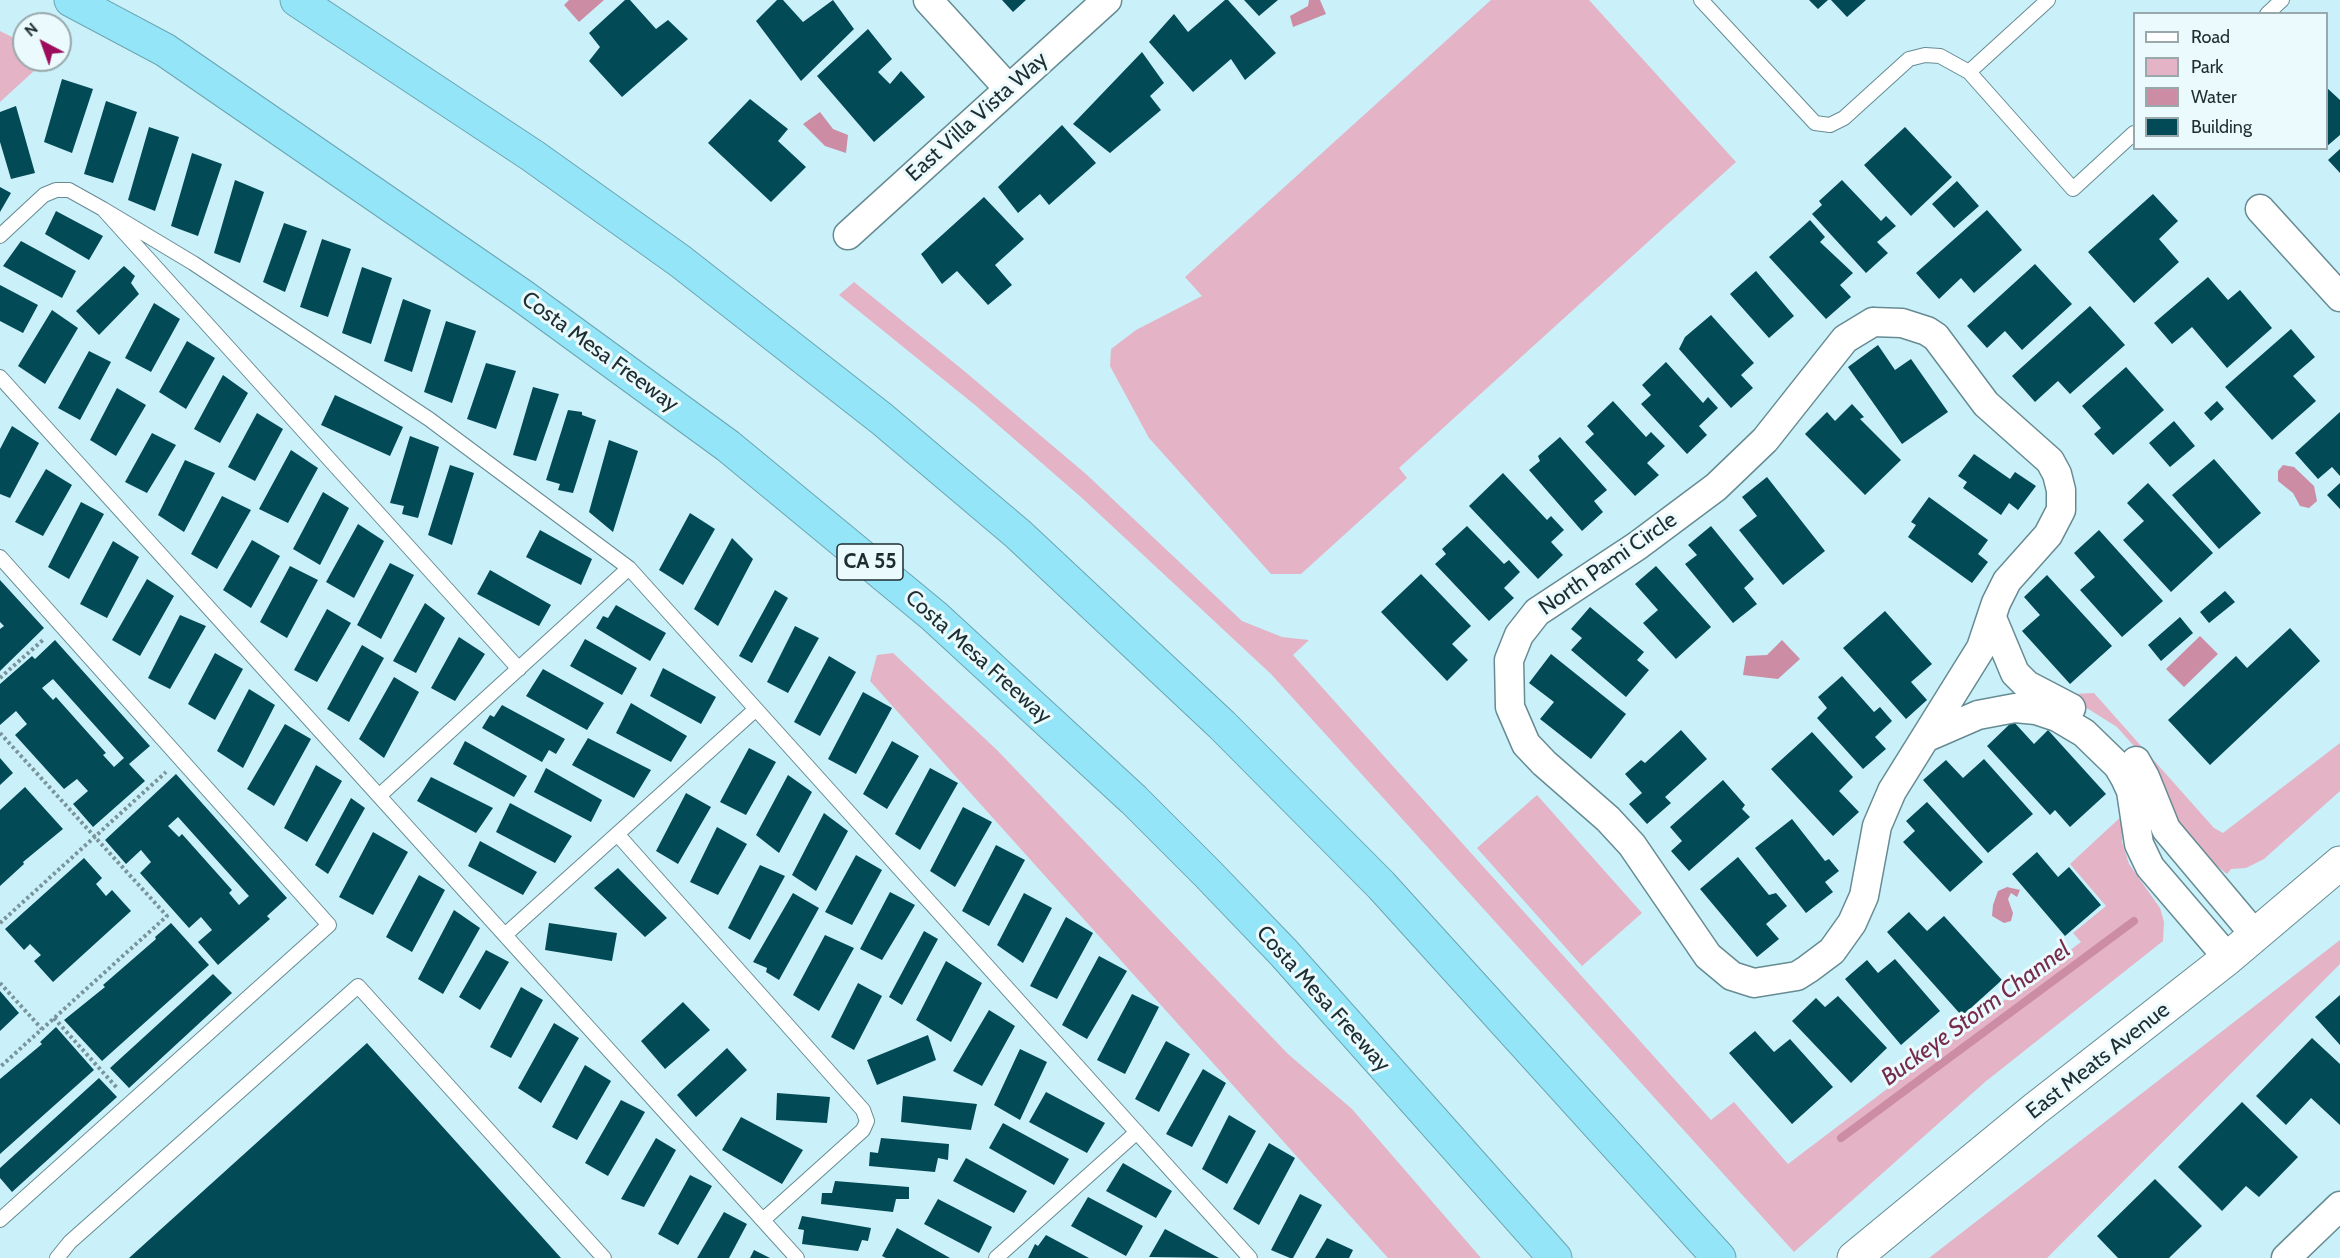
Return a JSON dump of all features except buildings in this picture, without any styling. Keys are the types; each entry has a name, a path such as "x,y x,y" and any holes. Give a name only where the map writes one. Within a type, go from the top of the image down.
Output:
{"highway":[{"name":"Costa Mesa Freeway","path":"71,0 165,50 521,295 728,446 934,616 1134,800 1207,873 1283,952 1555,1258"},
{"path":"297,0 533,156 680,261 882,419 1018,534 1222,725 1381,885 1719,1258"}],"street":[{"path":"928,0 1008,88"},
{"name":"East Villa Vista Way","path":"848,235 1107,0"},
{"path":"2260,209 2340,297"},
{"name":"North Pami Circle","path":"1873,322 1902,323 1927,331 1935,337 1986,405 2040,450 2057,474 2061,490 2061,510 2055,525 2007,581 1981,648 1925,738 1901,774 1884,807 1877,826 1864,896 1844,936 1822,960 1797,976 1754,983 1732,976 1708,956 1632,845 1594,806 1544,763 1526,744 1510,707 1509,660 1519,635 1537,612 1646,539 1716,487 1765,440 1845,339 1873,322"},
{"path":"1992,618 2009,664 2027,685 2086,716 2126,749 2145,777 2166,829 2256,936"},
{"path":"1925,738 1978,715 2015,708 2036,710 2057,717 2084,733 2118,766 2126,778 2131,791 2139,844 2150,867 2228,958"},
{"name":"East Meats Avenue","path":"1854,1258 2035,1109 2256,936 2340,863"},
{"path":"2286,1258 2340,1206"}],"lane":[{"path":"1701,0 1815,123 1830,125 1844,118 1909,59 1925,55 1940,57 1968,72 2073,189 2133,134"},
{"path":"1968,72 2048,0"},
{"path":"2269,12 2282,0"},
{"path":"0,236 44,195 56,190 69,190 203,269 429,419 630,568 1250,1258"},
{"path":"103,209 519,669"},
{"path":"0,377 797,1258"},
{"path":"0,557 329,925 0,1220"},
{"path":"380,795 630,568"},
{"path":"505,935 756,709"},
{"path":"618,835 863,1110 867,1121 863,1130 763,1220"},
{"path":"57,1258 70,1242 358,986 604,1258"},
{"path":"996,1258 1137,1132"}],"path":[{"path":"0,678 60,624"},
{"path":"0,733 167,916 0,1067"},
{"path":"0,923 181,759"},
{"path":"0,983 42,1029"},
{"path":"54,1018 131,1103"}],"green space":[{"path":"1491,0 1589,0 1736,162 1399,468 1407,478 1301,574 1271,574 1149,438 1110,366 1111,349 1136,330 1202,296 1185,277"},
{"path":"0,31 12,37 12,72 33,72 0,102"},
{"path":"854,282 1086,474 1242,621 1282,637 1309,640 1293,655 1711,1120 1734,1102 1788,1164 2081,942 2073,933 2106,906 2070,864 2125,813 2122,842 2129,864 2160,908 2164,922 2163,941 1985,1082 1794,1252 1271,674 1082,498 975,405 839,295"},
{"path":"893,653 997,750 1288,1054 1352,1109 1481,1258 1388,1258 870,681 877,655"},
{"path":"2094,693 2214,828 2223,833 2340,743 2340,791 2264,859 2246,868 2231,869 2227,874 2213,863 2174,818 2141,754 2117,727 2074,700 2074,694"},
{"path":"1537,795 1642,913 1582,966 1477,848"},
{"path":"2340,940 2340,964 2047,1258 1929,1258"}],"water":[{"path":"569,0 604,0 579,22 564,5"},
{"path":"1309,0 1320,0 1326,14 1293,27 1290,16 1308,6"},
{"path":"820,112 833,129 848,135 846,153 825,146 803,124"},
{"path":"2283,465 2294,467 2314,486 2317,501 2309,508 2300,506 2293,493 2278,481 2278,471"},
{"path":"2200,636 2218,654 2184,687 2166,669"},
{"path":"1782,640 1800,659 1778,679 1743,675 1746,656 1767,655"},
{"path":"2007,887 2020,890 2017,897 2011,893 2008,899 2013,913 2011,921 2004,923 1992,916 1998,891"}],"waterway":[{"name":"Buckeye Storm Channel","path":"1841,1138 2134,921"}]}
